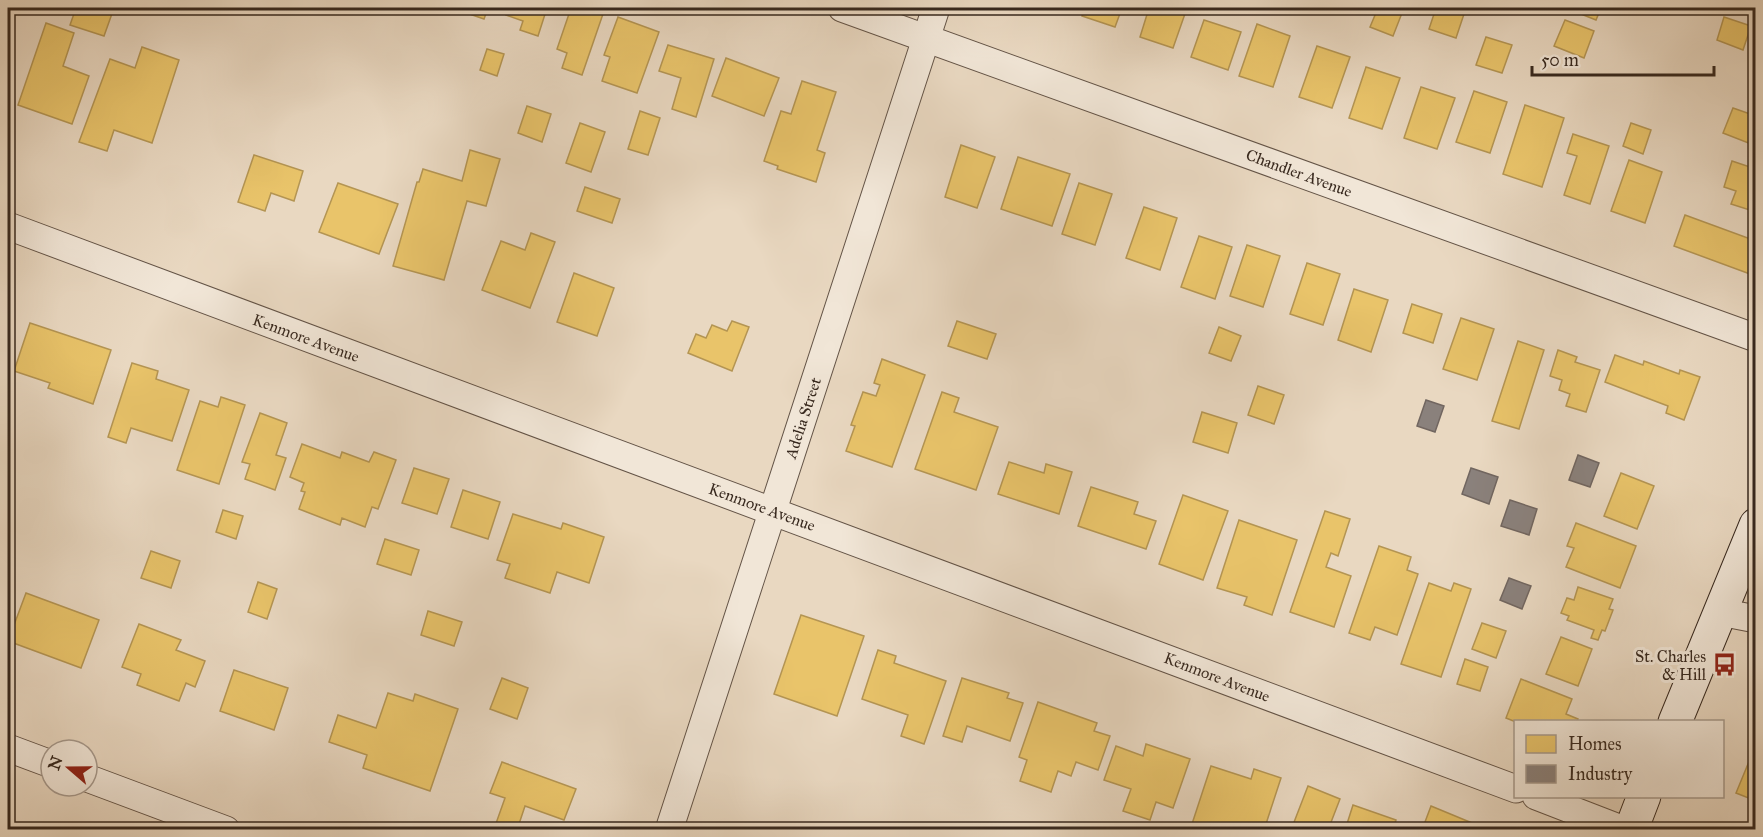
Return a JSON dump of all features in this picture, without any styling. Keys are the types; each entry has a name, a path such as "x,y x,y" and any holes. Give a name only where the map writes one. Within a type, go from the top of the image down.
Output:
{"main road":[{"path":"1676,720 1755,525"},
{"path":"1631,830 1643,798"}],"street":[{"name":"Chandler Avenue","path":"842,8 1755,338"},
{"name":"Adelia Street","path":"669,830 936,8"},
{"name":"Kenmore Avenue","path":"8,226 1514,789"},
{"path":"1720,612 1755,619"},
{"path":"8,748 39,760"},
{"path":"99,782 226,830"},
{"path":"1541,798 1624,830"}],"building: Homes":[{"path":"76,8 114,8 104,36 70,25"},
{"path":"459,8 488,8 484,19 458,10"},
{"path":"509,8 547,8 538,36 520,30 523,21 506,15"},
{"path":"571,8 594,8 604,11 582,75 562,68 567,53 557,49"},
{"path":"1085,8 1122,8 1115,27 1082,16"},
{"path":"1149,8 1187,8 1173,48 1140,37"},
{"path":"1378,8 1389,8 1402,13 1393,36 1370,27"},
{"path":"1436,8 1466,8 1456,38 1429,29"},
{"path":"1572,8 1601,8 1596,20 1571,10"},
{"path":"618,17 659,32 637,93 602,81 610,57 604,55"},
{"path":"1724,17 1751,26 1743,50 1717,40"},
{"path":"1204,20 1241,32 1228,70 1191,57"},
{"path":"1565,20 1594,31 1584,58 1554,46"},
{"path":"46,23 74,33 63,66 89,76 72,124 18,105"},
{"path":"1257,24 1290,36 1273,87 1239,76"},
{"path":"1486,37 1512,45 1502,73 1476,65"},
{"path":"668,45 714,59 696,117 672,109 681,78 659,71"},
{"path":"1317,46 1350,57 1332,108 1299,97"},
{"path":"142,47 179,60 152,143 114,130 107,151 79,142 110,59 135,68"},
{"path":"487,49 504,54 497,76 480,70"},
{"path":"726,58 779,78 764,116 712,96"},
{"path":"1366,67 1400,78 1382,129 1349,118"},
{"path":"802,81 836,92 817,150 825,153 816,182 777,169 778,166 764,161 781,111 791,114"},
{"path":"1421,87 1455,98 1437,149 1404,138"},
{"path":"1474,91 1507,102 1490,153 1456,142"},
{"path":"1525,105 1564,118 1542,187 1503,174"},
{"path":"527,106 551,114 542,142 518,133"},
{"path":"1733,108 1756,116 1756,146 1723,133"},
{"path":"640,111 660,118 648,155 628,149"},
{"path":"580,123 605,132 591,172 566,163"},
{"path":"1631,123 1651,130 1643,154 1623,146"},
{"path":"1573,134 1609,146 1590,204 1564,195 1577,156 1567,153"},
{"path":"961,145 995,157 977,208 945,197"},
{"path":"470,150 500,159 486,206 467,201 444,280 393,266 417,182 419,182 423,169 462,181"},
{"path":"254,155 303,171 294,201 271,193 265,211 238,202"},
{"path":"1018,157 1070,174 1052,226 1001,209"},
{"path":"1629,160 1662,172 1645,223 1611,211"},
{"path":"1732,161 1756,169 1756,212 1731,204 1736,191 1724,187"},
{"path":"338,183 398,204 379,254 319,232"},
{"path":"1079,183 1112,194 1095,245 1062,234"},
{"path":"585,187 620,199 612,223 577,211"},
{"path":"1144,207 1177,218 1160,270 1126,258"},
{"path":"1685,215 1756,241 1756,259 1750,274 1674,246"},
{"path":"531,233 555,242 530,308 482,290 501,241 525,250"},
{"path":"1199,236 1232,247 1215,299 1181,287"},
{"path":"1247,245 1280,256 1263,307 1230,296"},
{"path":"1307,263 1340,274 1323,325 1290,314"},
{"path":"574,273 614,288 597,336 557,322"},
{"path":"1354,289 1388,300 1371,352 1338,340"},
{"path":"1412,304 1442,314 1433,343 1403,333"},
{"path":"1461,318 1494,329 1477,380 1443,369"},
{"path":"732,321 749,327 732,371 688,353 696,334 706,338 712,325 727,331"},
{"path":"957,321 996,334 987,359 948,346"},
{"path":"30,323 111,350 93,404 48,388 50,383 14,371"},
{"path":"1219,327 1241,336 1231,361 1209,353"},
{"path":"1518,341 1544,350 1519,429 1492,421"},
{"path":"1558,350 1577,357 1575,362 1600,370 1586,412 1566,406 1570,394 1559,390 1562,380 1550,376"},
{"path":"1615,355 1643,365 1644,361 1679,374 1680,370 1700,377 1684,420 1666,413 1668,406 1605,382"},
{"path":"882,359 925,375 892,467 846,451 855,426 851,425 863,392 876,396 880,385 874,383"},
{"path":"132,363 158,371 156,379 189,390 172,441 131,428 126,443 108,437"},
{"path":"1258,386 1284,395 1274,424 1248,415"},
{"path":"942,392 959,398 954,412 998,427 976,490 915,469"},
{"path":"221,397 245,405 219,484 177,470 200,401 218,407"},
{"path":"1202,412 1237,423 1228,453 1193,442"},
{"path":"260,413 287,423 276,455 286,458 275,490 245,479 250,464 242,462"},
{"path":"302,444 340,458 342,452 369,462 374,452 396,460 378,509 372,507 365,527 342,518 340,525 299,509 305,492 301,491 304,483 290,477"},
{"path":"1009,462 1044,473 1046,464 1072,472 1059,514 998,494"},
{"path":"414,468 449,479 437,514 402,503"},
{"path":"1621,473 1654,486 1637,529 1604,516"},
{"path":"1091,487 1138,502 1134,514 1156,521 1146,549 1078,526"},
{"path":"463,490 500,502 488,539 451,527"},
{"path":"1183,495 1228,511 1203,580 1159,564"},
{"path":"223,510 243,516 236,539 216,532"},
{"path":"1325,511 1350,519 1338,556 1331,553 1326,567 1351,576 1334,627 1290,612"},
{"path":"513,514 561,529 563,523 604,537 589,583 557,572 550,593 505,578 510,564 497,560"},
{"path":"1239,520 1297,540 1272,615 1244,605 1247,597 1217,588"},
{"path":"1576,523 1636,546 1620,588 1566,567 1574,548 1567,546"},
{"path":"385,539 419,550 411,575 377,564"},
{"path":"1379,546 1411,557 1407,570 1418,574 1397,635 1375,627 1370,640 1349,633"},
{"path":"151,551 180,561 171,588 141,578"},
{"path":"258,582 277,589 267,619 248,612"},
{"path":"1429,583 1451,591 1454,583 1471,589 1441,677 1401,664"},
{"path":"1578,587 1613,599 1609,609 1613,610 1605,631 1602,630 1598,640 1591,638 1594,630 1567,620 1569,616 1561,613 1567,598 1574,600"},
{"path":"26,593 99,620 81,668 8,641"},
{"path":"428,611 462,622 454,646 421,635"},
{"path":"801,615 864,636 837,716 774,694"},
{"path":"1482,623 1506,631 1496,658 1472,649"},
{"path":"139,624 181,640 176,650 205,661 195,687 186,683 179,701 137,685 141,674 122,667"},
{"path":"1561,637 1592,649 1578,686 1546,674"},
{"path":"878,650 896,656 894,663 946,681 924,744 901,736 908,715 862,699"},
{"path":"1465,659 1488,667 1480,691 1457,684"},
{"path":"234,670 288,688 274,730 220,711"},
{"path":"502,678 528,688 517,719 490,709"},
{"path":"962,678 1009,693 1007,698 1023,703 1010,741 967,726 962,742 943,736"},
{"path":"1521,679 1572,699 1566,714 1578,719 1514,721 1506,718"},
{"path":"388,693 413,701 415,694 458,709 430,791 363,768 367,755 329,742 338,715 376,728"},
{"path":"1038,702 1097,723 1094,731 1110,736 1098,770 1076,762 1071,776 1058,771 1051,792 1020,781 1027,760 1019,757"},
{"path":"1146,744 1190,759 1173,808 1156,802 1150,820 1123,811 1131,789 1104,780 1116,746 1143,756"},
{"path":"1756,747 1756,801 1736,793"},
{"path":"502,762 576,789 564,820 525,806 517,830 494,829 505,798 490,793"},
{"path":"1211,766 1251,779 1254,769 1281,778 1264,830 1190,830"},
{"path":"1308,786 1340,799 1328,830 1291,830"},
{"path":"1353,805 1396,820 1393,830 1345,830"},
{"path":"1431,806 1489,830 1422,830"}],"building: Industry":[{"path":"1426,400 1444,406 1435,432 1417,426"},
{"path":"1578,455 1599,463 1590,487 1569,480"},
{"path":"1471,468 1498,477 1489,504 1462,494"},
{"path":"1510,500 1537,509 1529,535 1501,526"},
{"path":"1509,578 1531,586 1522,609 1500,600"}],"place":[{"name":"St. Charles & Hill","path":"1724,665"}]}
